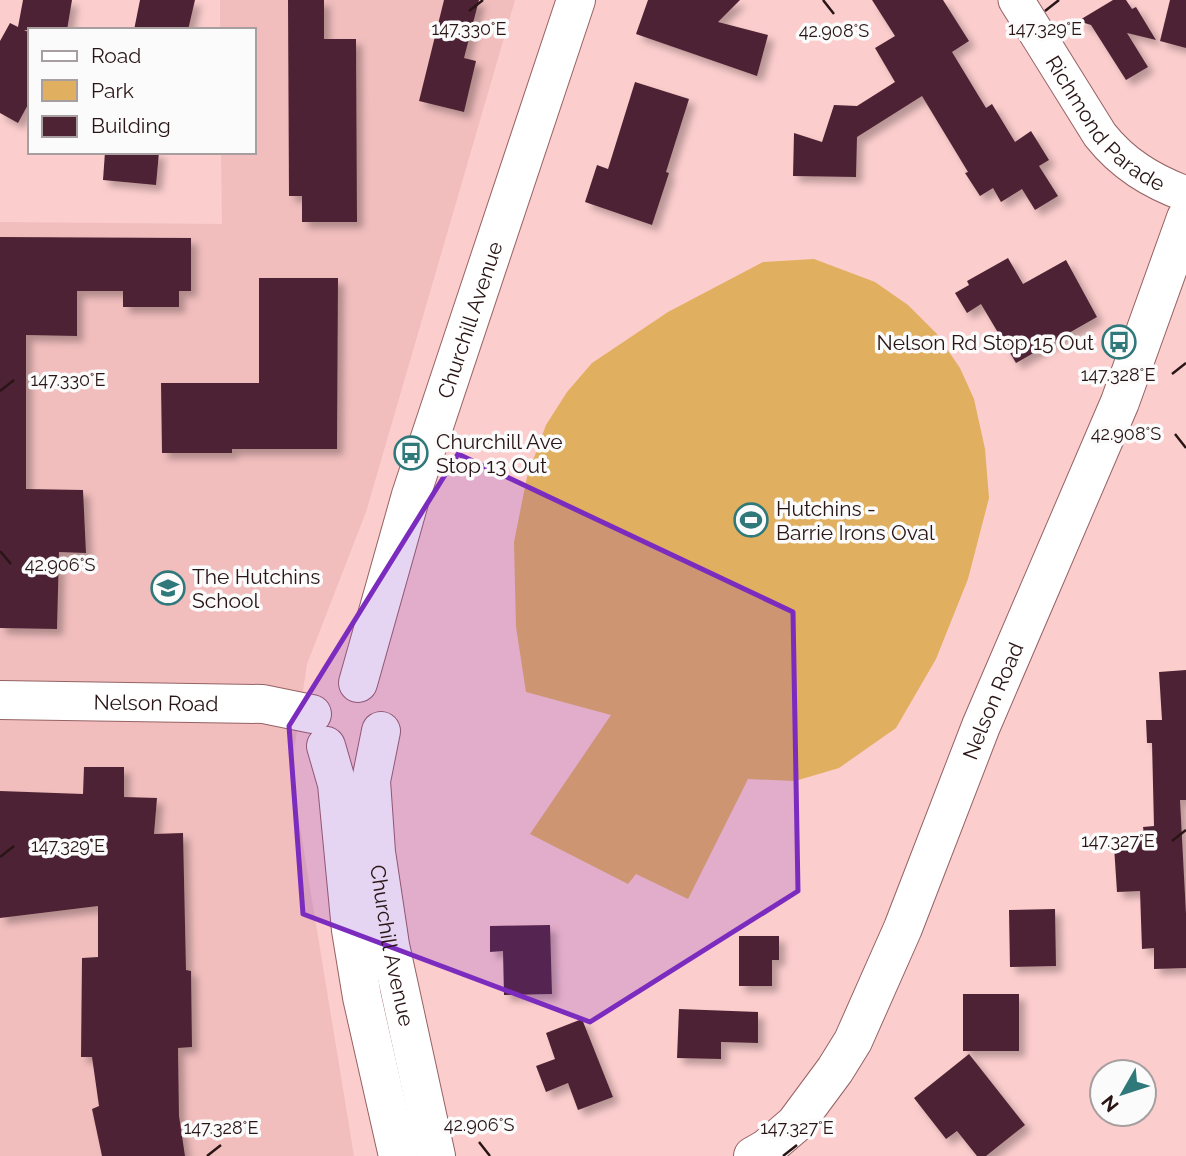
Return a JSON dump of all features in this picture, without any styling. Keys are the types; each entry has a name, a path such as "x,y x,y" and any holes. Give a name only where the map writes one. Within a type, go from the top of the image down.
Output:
{"street":[{"name":"Churchill Avenue","path":"358,683 411,495 576,0"},
{"name":"Richmond Parade","path":"1016,0 1100,135 1115,154 1149,178 1186,194"},
{"name":"Nelson Road","path":"753,1156 767,1148 795,1124 853,1041 903,929 982,726 1120,402 1186,218"},
{"path":"339,683 358,683 371,690 383,709 381,731 367,748 357,752 336,751 319,730 314,703 329,687 339,683"},
{"name":"Nelson Road","path":"0,700 263,704 319,730"},
{"name":"Churchill Avenue","path":"319,730 337,785 351,930 398,1156"},
{"name":"Churchill Avenue","path":"381,731 371,781 376,852 390,945 436,1156"}],"highlighted area":[{"path":"458,454 793,612 798,891 590,1022 303,914 289,726"}],"shaded area":[{"name":"The Hutchins School","path":"220,0 515,0 366,512 307,664 291,772 354,1156 0,1156 0,222 222,224 221,154 256,154 256,28 220,28"}],"green space":[{"name":"Hutchins - Barrie Irons Oval","path":"814,259 875,282 908,305 936,333 960,368 974,399 985,449 989,498 968,579 936,659 896,728 839,768 795,781 748,779 688,899 636,874 628,884 530,834 611,715 526,692 516,627 514,542 527,477 546,425 567,392 592,363 668,312 763,262"}],"building":[{"path":"23,0 72,0 67,28 24,30 28,32 28,105 18,123 0,113 0,41 10,23 18,27"},
{"path":"140,0 195,0 188,28 134,28"},
{"path":"288,0 324,0 324,39 356,39 357,222 302,222 302,196 289,196"},
{"path":"444,0 479,0 464,58 476,61 464,112 419,101"},
{"path":"648,0 740,0 718,22 768,35 757,76 636,34"},
{"path":"872,0 943,0 969,41 952,52 986,108 992,104 1015,142 1031,131 1049,160 1039,166 1058,196 1035,210 1022,189 1001,202 993,188 980,196 922,96 857,137 856,177 793,176 794,133 822,142 834,105 857,106 895,82 875,48 895,36"},
{"path":"1113,0 1126,0 1132,9 1136,7 1156,40 1127,33 1148,67 1126,80 1091,25 1078,21"},
{"path":"1170,0 1186,0 1186,48 1160,41"},
{"path":"635,82 689,99 652,225 585,202 597,165 608,169"},
{"path":"105,154 159,154 156,185 103,180"},
{"path":"0,237 191,238 191,291 179,291 179,307 123,307 123,291 77,291 77,336 26,335 26,489 83,490 86,553 59,552 57,629 0,628"},
{"path":"1008,258 1023,284 1066,260 1097,317 1016,363 981,304 967,313 955,293 969,285 967,281"},
{"path":"259,278 338,278 337,449 232,449 232,453 162,453 161,383 259,383"},
{"path":"1186,670 1186,800 1180,800 1186,968 1154,969 1154,948 1142,949 1140,891 1117,892 1114,846 1134,845 1133,834 1144,834 1143,827 1154,826 1152,743 1147,743 1146,720 1162,720 1159,672"},
{"path":"84,767 124,767 124,797 157,798 154,834 183,833 186,970 191,971 192,1047 178,1048 179,1116 185,1156 102,1156 92,1109 99,1106 92,1057 81,1057 82,958 98,957 98,906 0,918 0,791 83,794"},
{"path":"1055,909 1056,966 1010,967 1009,910"},
{"path":"550,925 552,994 504,995 503,951 490,952 490,926"},
{"path":"739,936 779,936 779,960 772,960 772,986 739,986"},
{"path":"963,994 1019,994 1019,1051 963,1051"},
{"path":"679,1009 758,1012 758,1043 721,1042 721,1059 677,1058"},
{"path":"582,1019 613,1097 578,1110 568,1083 546,1092 536,1066 555,1059 546,1033"},
{"path":"969,1054 1025,1125 986,1156 977,1156 957,1131 946,1139 914,1098"}],"place":[{"name":"Nelson Rd Stop 15 Out","path":"1119,342"},
{"name":"Churchill Ave Stop 13 Out","path":"411,453"},
{"name":"Hutchins - Barrie Irons Oval","path":"751,520"},
{"name":"The Hutchins School","path":"168,588"}]}
